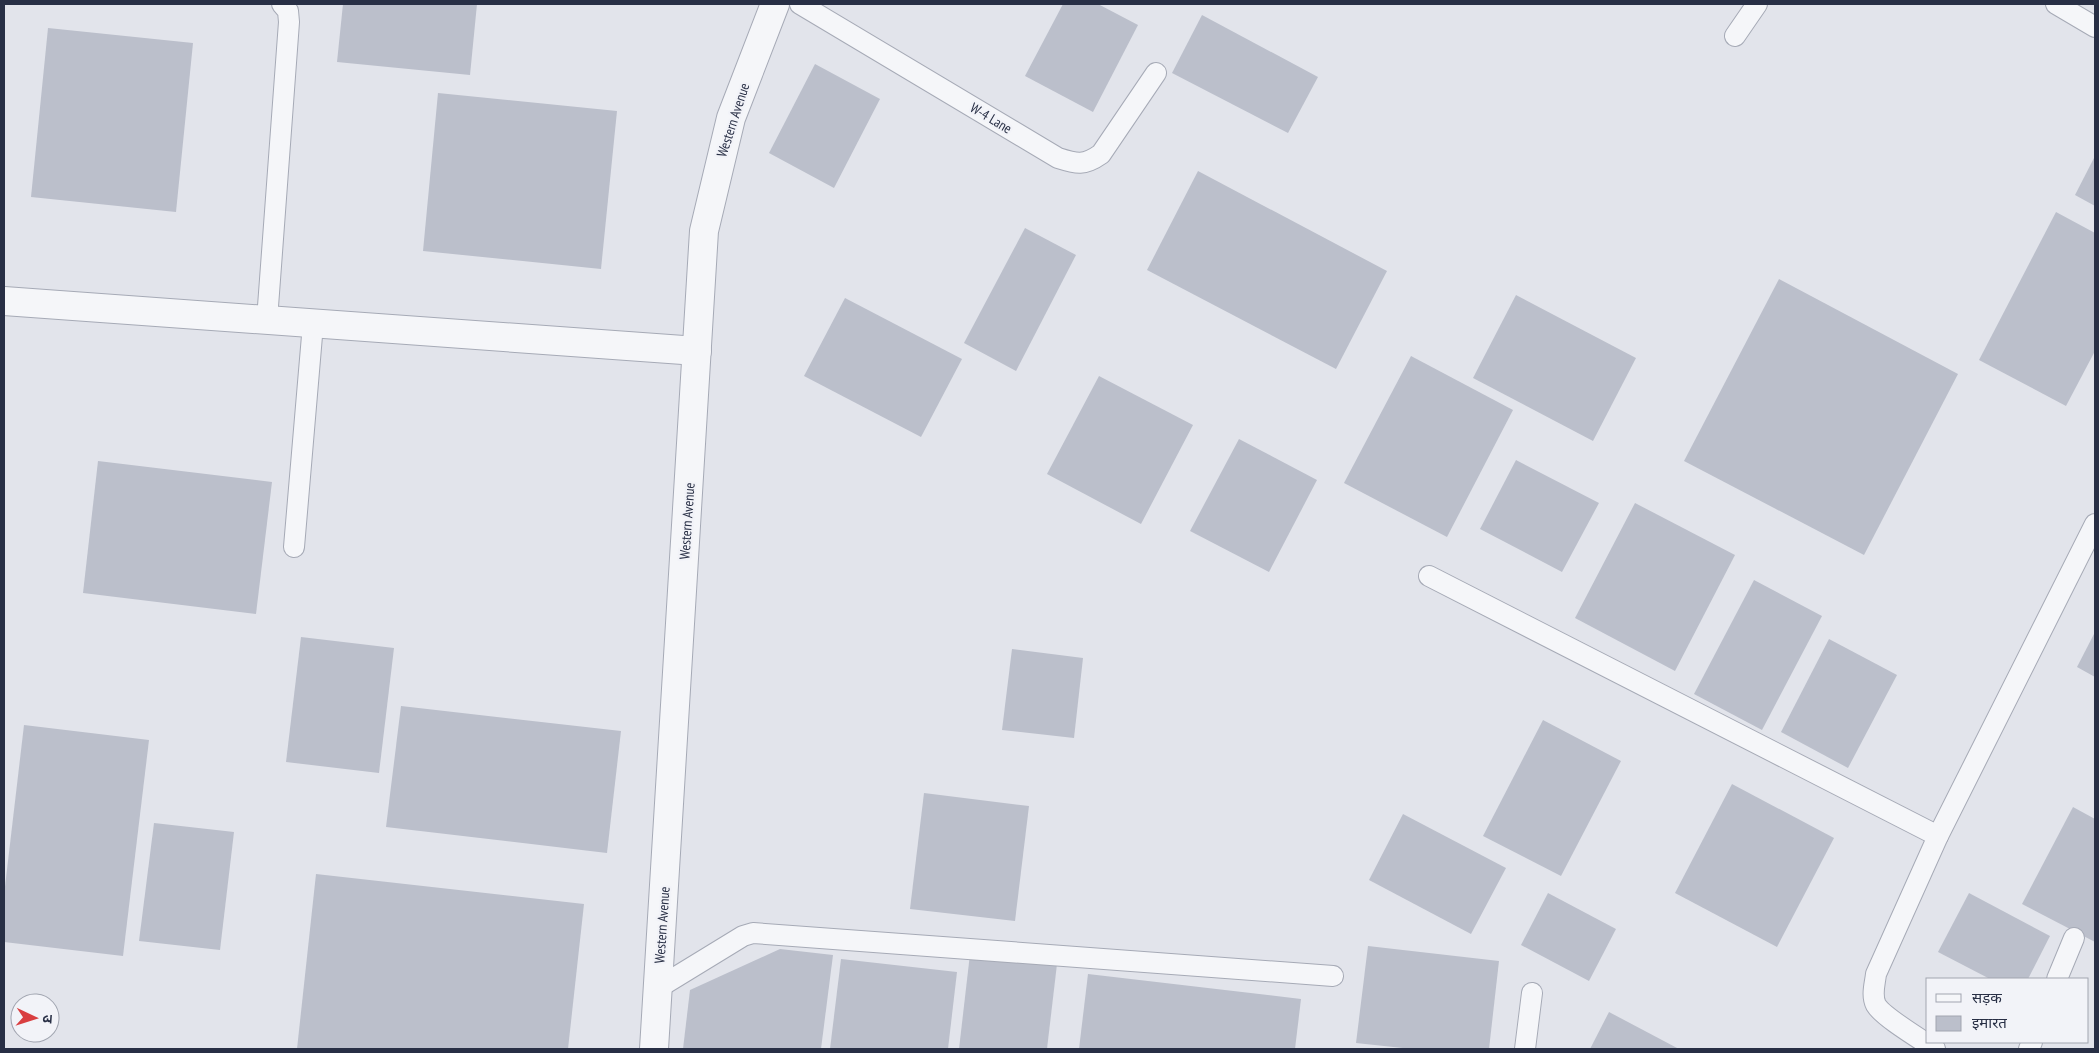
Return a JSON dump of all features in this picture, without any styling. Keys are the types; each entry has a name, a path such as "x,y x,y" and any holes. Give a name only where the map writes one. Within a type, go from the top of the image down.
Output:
{"street":[{"name":"Western Avenue","path":"654,1049 704,231 731,118 775,4"},
{"path":"4,301 697,351"}],"lane":[{"path":"268,320 289,22 288,11 282,4"},
{"name":"W-4 Lane","path":"800,4 1058,158 1075,163 1089,162 1101,154 1156,73"},
{"path":"1735,36 1757,4"},
{"path":"2056,4 2095,27"},
{"path":"294,546 313,324"},
{"path":"1926,1043 1886,1015 1876,1004 1873,990 1876,974 1938,836 2095,524"},
{"path":"1429,576 1938,836"},
{"path":"658,988 742,936 753,933 1334,976"},
{"path":"2057,978 2074,938"},
{"path":"1526,1049 1532,993"}],"building":[{"path":"343,4 477,4 470,75 337,62"},
{"path":"1063,4 1098,4 1138,25 1093,112 1025,76"},
{"path":"1202,15 1318,77 1288,133 1172,73"},
{"path":"48,28 193,43 176,212 31,197"},
{"path":"815,64 880,99 834,188 769,153"},
{"path":"438,93 617,111 601,269 423,251"},
{"path":"2095,156 2095,206 2075,195"},
{"path":"1198,171 1387,271 1336,369 1147,270"},
{"path":"2056,212 2095,233 2095,351 2066,406 1979,360"},
{"path":"1025,228 1076,255 1016,371 964,343"},
{"path":"1779,279 1958,374 1864,555 1684,461"},
{"path":"1516,295 1636,358 1593,441 1473,378"},
{"path":"845,298 962,359 921,437 804,376"},
{"path":"1411,356 1513,410 1447,537 1344,483"},
{"path":"1099,376 1193,425 1141,524 1047,474"},
{"path":"1239,439 1317,480 1269,572 1190,531"},
{"path":"1516,460 1599,503 1562,572 1480,529"},
{"path":"98,461 272,482 256,614 83,593"},
{"path":"1635,503 1735,555 1675,671 1575,618"},
{"path":"1754,580 1822,616 1762,730 1694,694"},
{"path":"2095,632 2095,677 2077,667"},
{"path":"301,637 394,648 379,773 286,762"},
{"path":"1829,639 1897,675 1848,768 1781,732"},
{"path":"1012,649 1083,658 1074,738 1002,730"},
{"path":"401,706 621,731 607,853 386,827"},
{"path":"1543,720 1621,761 1561,876 1483,836"},
{"path":"24,725 149,740 123,956 4,942 4,895"},
{"path":"1732,784 1834,838 1777,947 1675,893"},
{"path":"924,793 1029,806 1015,921 910,909"},
{"path":"2073,807 2095,819 2095,942 2022,904"},
{"path":"1403,814 1506,868 1471,934 1369,880"},
{"path":"154,823 234,832 220,950 139,941"},
{"path":"316,874 584,904 568,1049 297,1049"},
{"path":"1548,893 1616,929 1589,981 1521,945"},
{"path":"1969,893 2050,936 2029,978 1988,978 1938,952"},
{"path":"1368,946 1499,961 1489,1049 1412,1049 1356,1043"},
{"path":"780,949 833,955 821,1049 683,1049 690,990"},
{"path":"970,954 1057,964 1047,1049 959,1049"},
{"path":"841,959 957,972 948,1049 830,1049"},
{"path":"1088,974 1301,999 1295,1049 1079,1049"},
{"path":"1609,1012 1679,1049 1590,1049"}]}
